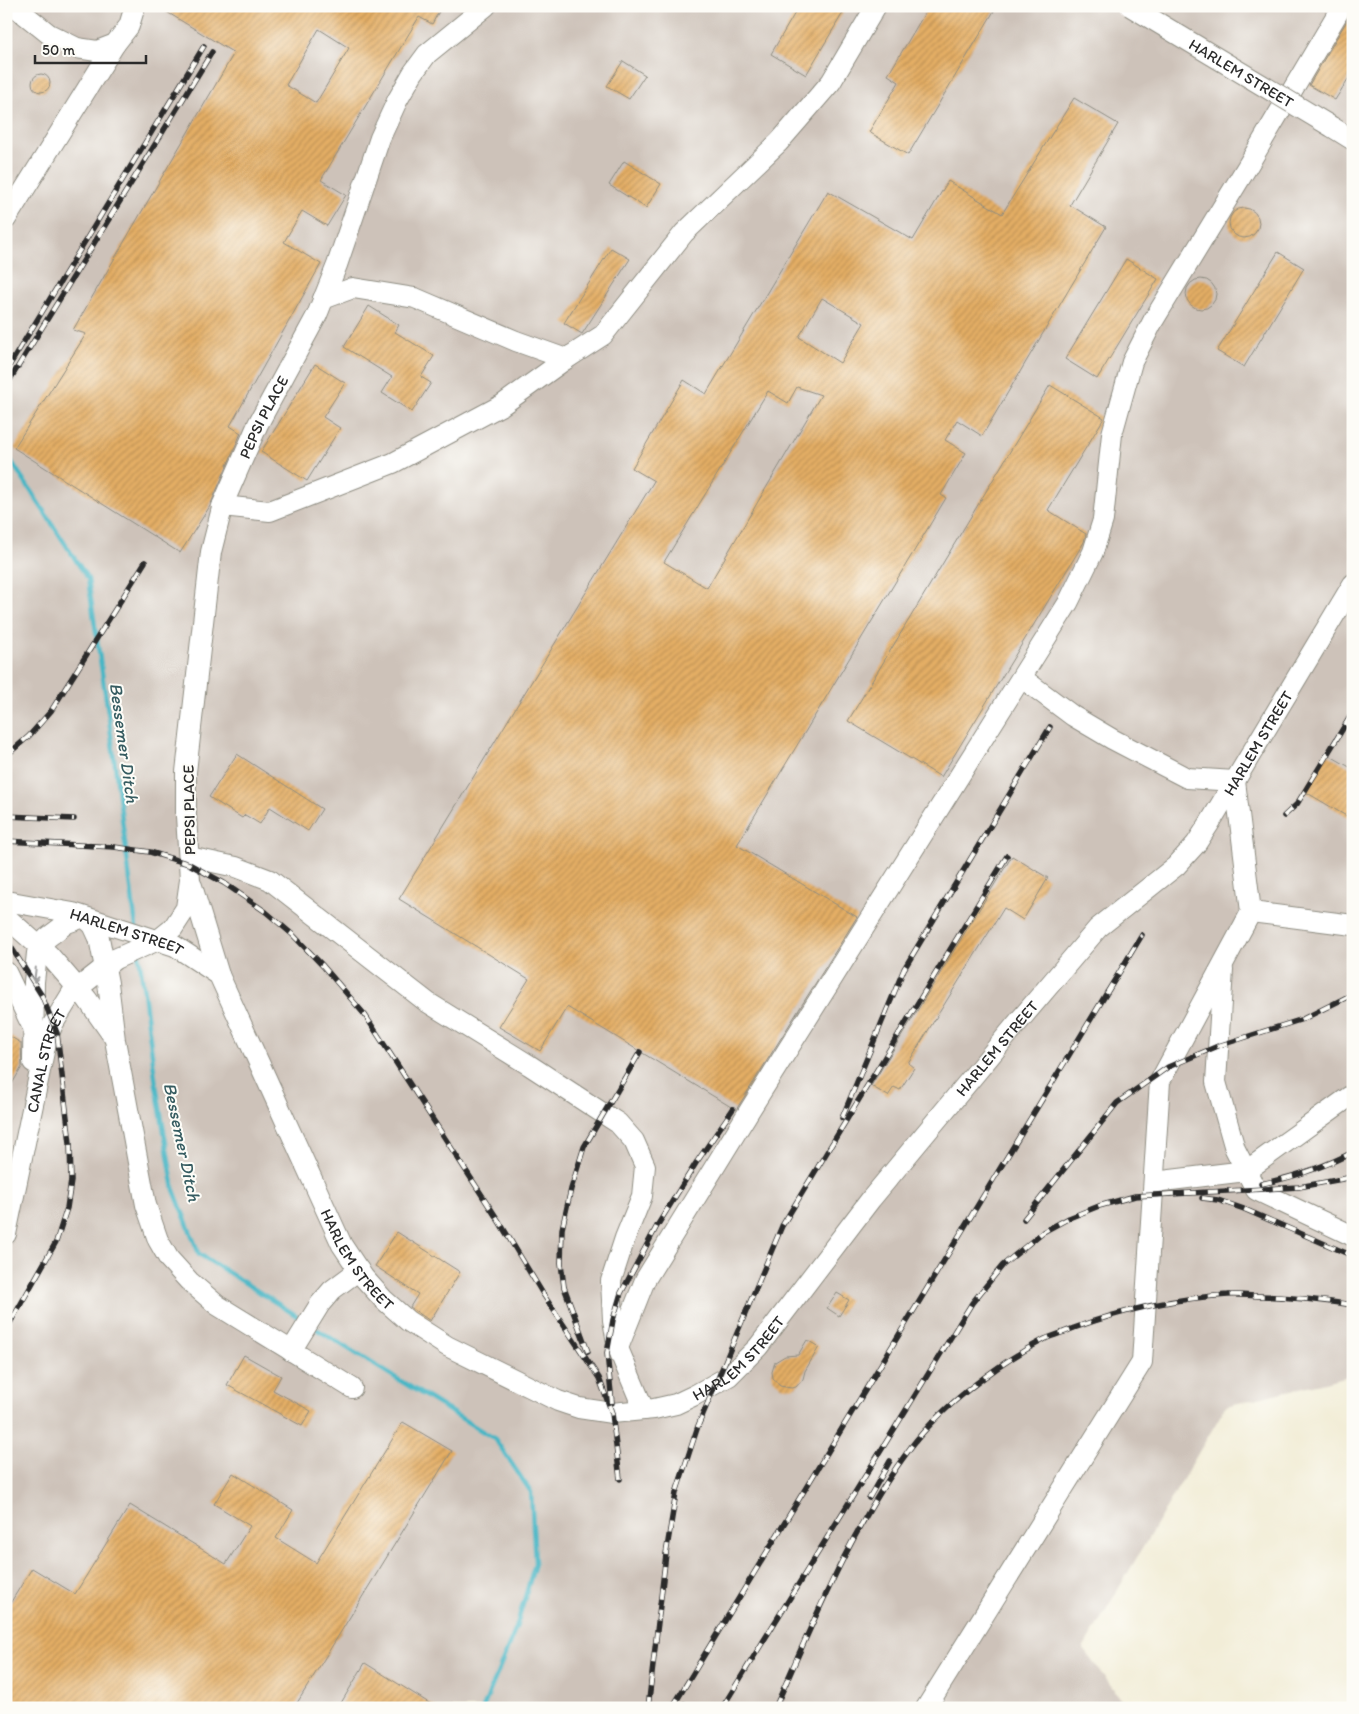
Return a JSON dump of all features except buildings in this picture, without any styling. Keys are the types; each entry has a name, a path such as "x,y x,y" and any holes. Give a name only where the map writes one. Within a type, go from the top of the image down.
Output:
{"lane":[{"path":"14,6 49,34 77,48 97,51 115,44"},
{"path":"6,219 14,197 115,44 129,26 135,6"},
{"name":"PEPSI PLACE","path":"190,880 186,816 186,772 211,552 222,506 258,424 317,315 337,265 380,138 412,73 427,54 486,6"},
{"path":"222,506 270,511 393,462 502,406 570,356 603,335 684,233 779,142 831,82 876,6"},
{"name":"HARLEM STREET","path":"1130,6 1353,140"},
{"path":"618,1348 645,1280 1068,603 1094,552 1103,520 1112,434 1132,362 1153,321 1342,6"},
{"path":"323,299 353,288 416,298 516,341 566,359 570,356"},
{"name":"HARLEM STREET","path":"11,905 73,913 158,940 175,946 220,975 342,1245 383,1300 408,1321 447,1346 558,1401 579,1408 612,1413 676,1404 729,1376 758,1347 871,1199 1098,928 1176,866 1196,844 1353,584"},
{"path":"926,1708 1142,1362 1160,1081 1251,912 1235,781 1187,778 1112,739 1073,716 1022,678"},
{"path":"189,857 236,867 270,880 426,1002 529,1065 618,1123 634,1141 645,1166 642,1196 625,1238 611,1281 613,1320 618,1348 644,1410"},
{"path":"190,880 220,975"},
{"name":"CANAL STREET","path":"6,1234 46,1042 50,1033 72,993 113,961 158,940 173,928 186,908 190,880"},
{"path":"1251,912 1353,924"},
{"path":"33,1102 34,982 37,953 47,938 67,923 84,917 93,924 113,961 115,1040 146,1206 158,1240 169,1259 189,1281 216,1305 352,1388"},
{"path":"6,918 40,948 88,999 115,1040"},
{"path":"1224,962 1216,1082 1235,1149 1256,1190 1353,1236"},
{"path":"6,972 34,1029"},
{"path":"1154,1182 1246,1171 1353,1094"},
{"path":"292,1351 320,1304 332,1290 359,1270"}],"shaded area":[{"path":"6,6 1353,6 1353,1375 1226,1406 1083,1649 1128,1708 6,1708"}],"waterway":[{"name":"Bessemer Ditch","path":"6,453 88,579 109,719 136,927"},
{"name":"Bessemer Ditch","path":"139,954 156,1085 174,1190 199,1254 305,1321"},
{"name":"Bessemer Ditch","path":"313,1327 495,1439 531,1492 535,1563 516,1628 483,1708"}],"railway":[{"path":"6,371 204,46"},
{"path":"6,386 212,52"},
{"path":"6,756 29,736 51,711 145,562"},
{"path":"1284,816 1297,804 1353,712"},
{"path":"842,1118 904,969 1050,727"},
{"path":"6,816 74,819"},
{"path":"6,841 114,847 150,852 189,864 224,883 266,912 293,935 323,966 365,1015 500,1223 543,1294 599,1378 612,1413 620,1479"},
{"path":"648,1708 666,1554 676,1493 698,1426 782,1226 1007,856"},
{"path":"672,1708 1142,935"},
{"path":"6,939 42,996 57,1033 70,1143 71,1181 67,1208 56,1242 6,1330"},
{"path":"1024,1219 1117,1103 1168,1067 1218,1046 1303,1019 1353,994"},
{"path":"588,1352 564,1287 561,1263 562,1229 571,1189 584,1147 640,1052"},
{"path":"612,1403 607,1353 613,1320 621,1293 657,1226 696,1163 733,1109"},
{"path":"1261,1184 1308,1171 1353,1152"},
{"path":"722,1708 972,1303 1003,1265 1043,1232 1069,1218 1099,1206 1135,1196 1299,1187 1353,1177"},
{"path":"1202,1198 1218,1200 1244,1209 1353,1256"},
{"path":"775,1708 836,1573 870,1508 890,1477 911,1447 939,1416 973,1386 1009,1360 1048,1338 1111,1316 1169,1302 1236,1295 1318,1300 1353,1305"},
{"path":"869,1498 890,1461"},
{"path":"682,1708 684,1704"}]}
